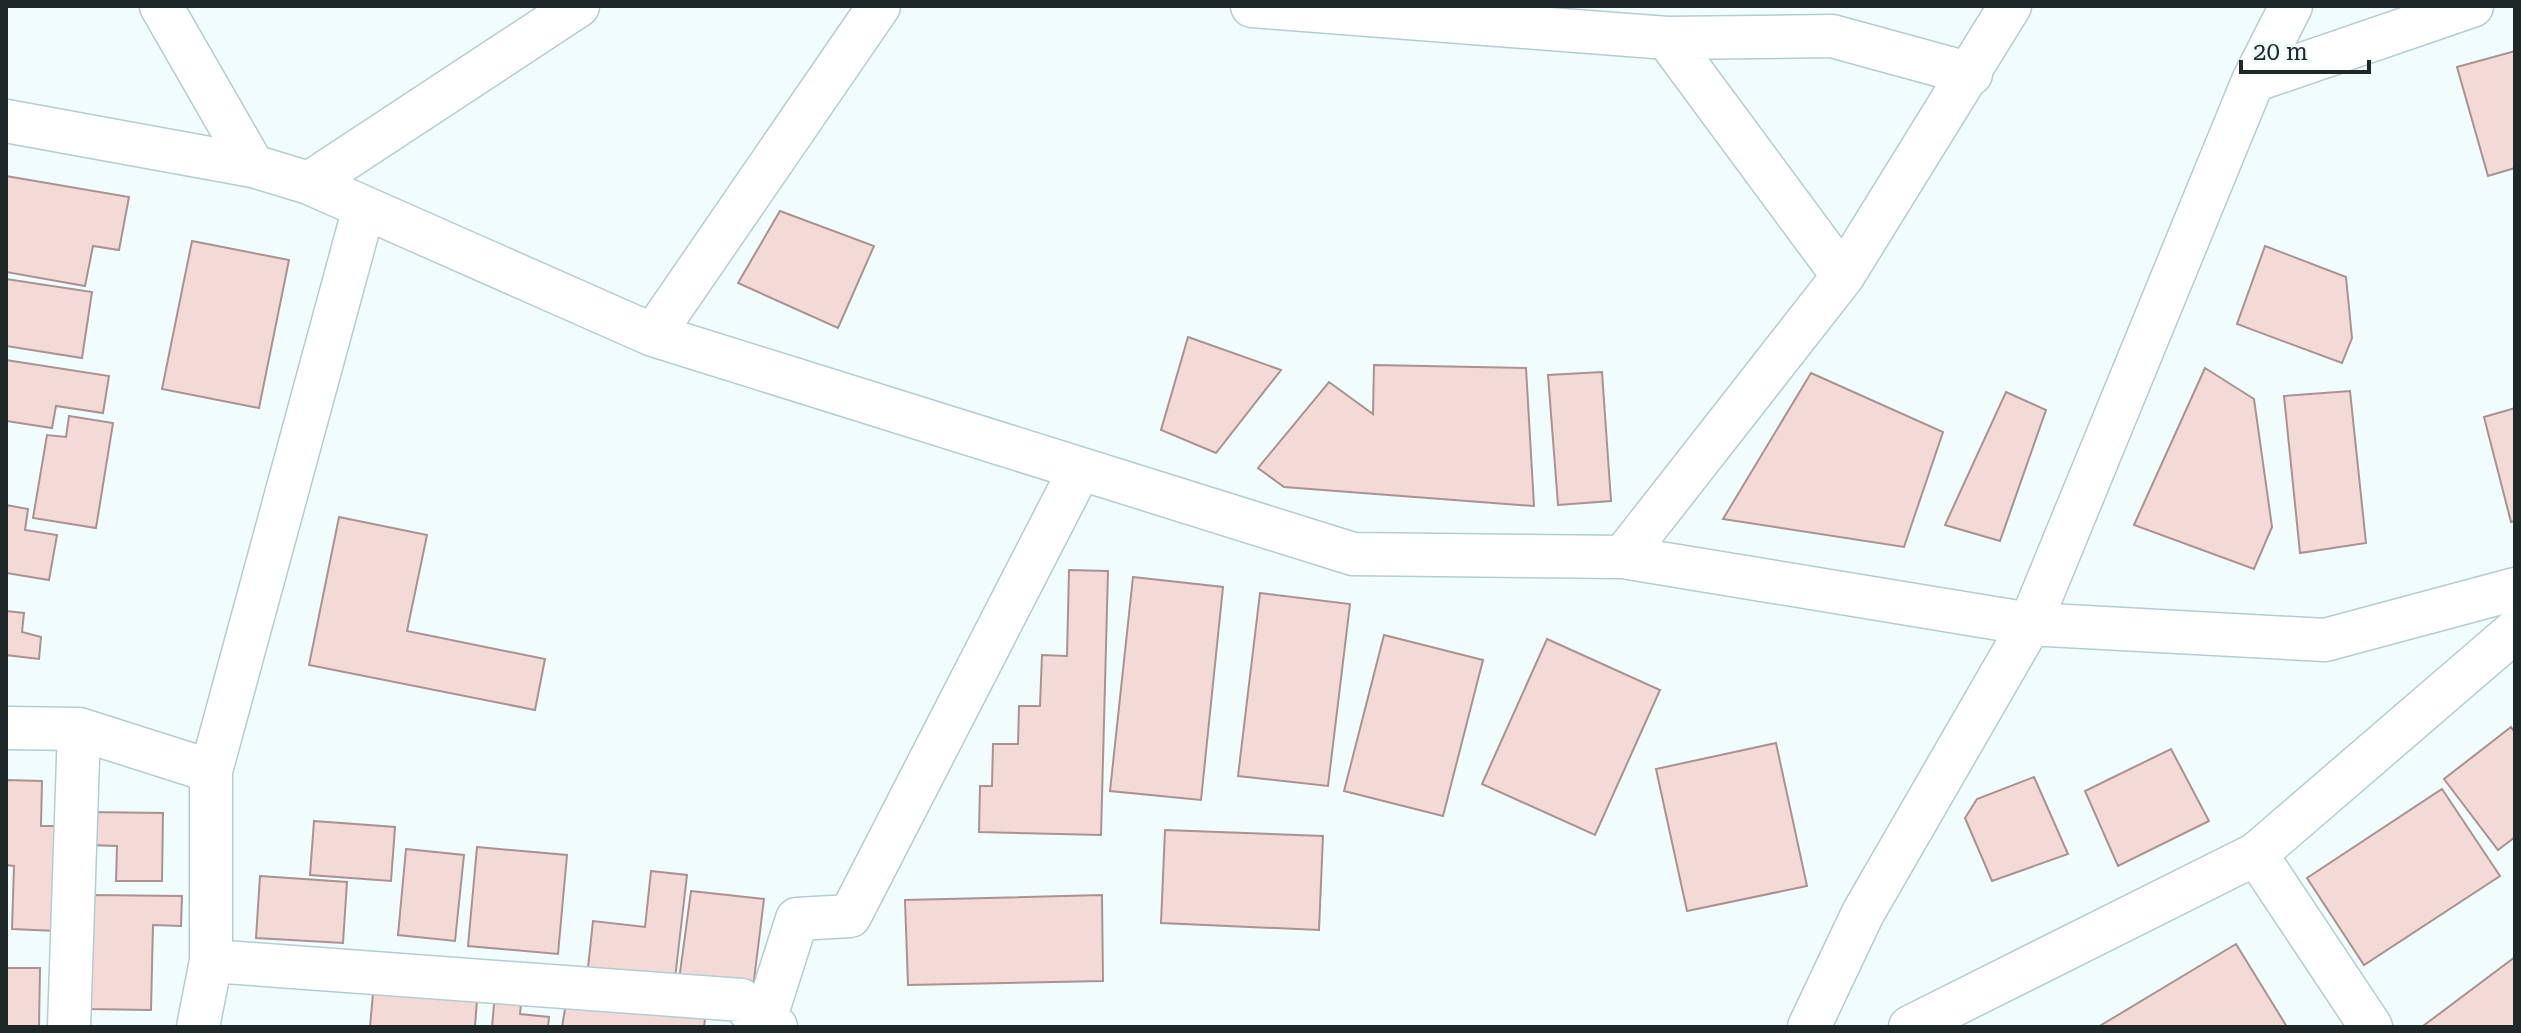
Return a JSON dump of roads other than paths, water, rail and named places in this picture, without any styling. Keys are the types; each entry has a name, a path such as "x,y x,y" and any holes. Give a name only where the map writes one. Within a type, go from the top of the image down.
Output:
{"street":[{"path":"161,6 253,166"},
{"path":"309,183 578,6"},
{"path":"653,335 879,6"},
{"path":"1252,6 1667,38 1832,36 1971,74"},
{"path":"1623,557 1843,276 1971,74 2010,6"},
{"path":"1809,1027 1863,913 2030,624 2253,81 2291,6"},
{"path":"2253,81 2472,6"},
{"path":"1667,38 1843,276"},
{"path":"6,121 253,166 309,183 653,335 1353,554 1623,557 2030,624 2325,640 2515,589"},
{"path":"198,1027 211,961 211,771 364,208"},
{"path":"746,1018 797,919 850,916 1080,469"},
{"path":"1910,1027 2256,854 2515,631"},
{"path":"6,728 79,729 211,771"},
{"path":"69,1027 79,729"},
{"path":"2256,854 2371,1027"},
{"path":"211,961 746,1018 776,1027"}]}
